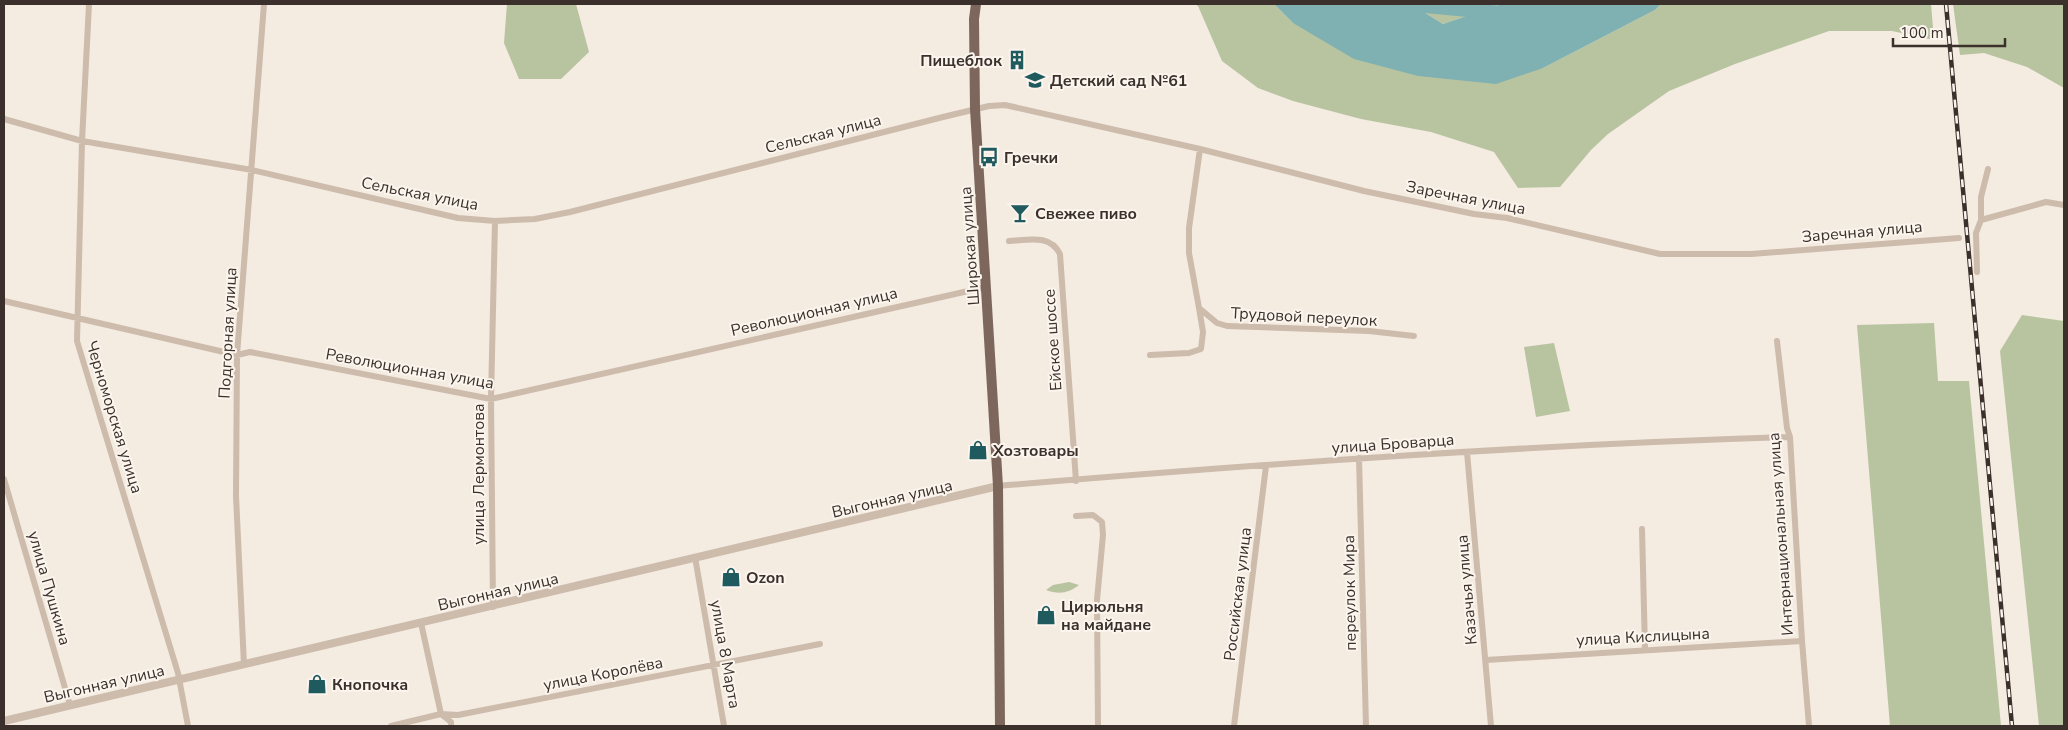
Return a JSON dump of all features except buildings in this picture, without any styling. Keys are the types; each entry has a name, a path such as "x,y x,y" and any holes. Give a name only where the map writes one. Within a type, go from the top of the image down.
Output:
{"main road":[{"name":"Широкая улица","path":"976,4 974,19 975,109 998,486"},
{"path":"998,486 1000,726"}],"street":[{"name":"Черноморская улица","path":"89,4 82,141 77,341 179,680 188,726"},
{"name":"Подгорная улица","path":"244,665 236,496 236,355 264,4"},
{"name":"Заречная улица","path":"975,109 1005,105 1200,149 1364,192 1474,214 1507,218 1660,254 1751,254 1959,238"},
{"name":"Сельская улица","path":"4,119 82,141 252,170 458,218 495,221 535,219 570,212 975,109"},
{"path":"1150,355 1189,353 1201,349 1203,332 1190,253 1189,228 1200,149"},
{"path":"1977,272 1976,241 1981,220 1981,197 1988,169"},
{"path":"1981,220 2046,202 2064,204"},
{"name":"улица Лермонтова","path":"493,607 491,399 495,221"},
{"name":"Ейское шоссе","path":"1009,241 1047,241 1053,243 1060,254 1076,481"},
{"name":"Революционная улица","path":"4,301 236,355 250,352 491,399 986,287"},
{"name":"Трудовой переулок","path":"1199,308 1216,324 1227,326 1369,331 1414,336"},
{"name":"Интернациональная улица","path":"1777,341 1787,428 1790,436 1809,726"},
{"name":"улица Броварца","path":"998,486 1359,458 1667,440 1790,436"},
{"name":"Казачья улица","path":"1467,452 1491,726"},
{"name":"переулок Мира","path":"1359,458 1366,726"},
{"name":"Российская улица","path":"1234,726 1266,466"},
{"name":"улица Пушкина","path":"4,479 70,705"},
{"name":"Выгонная улица","path":"4,721 493,607 695,557 998,486"},
{"path":"1076,516 1092,515 1102,522 1104,535 1097,600 1098,726"},
{"path":"1642,529 1645,649"},
{"name":"улица 8 Марта","path":"695,557 724,726"},
{"path":"421,623 441,714 451,722 451,726"},
{"name":"улица Кислицына","path":"1486,660 1802,641"},
{"name":"улица Королёва","path":"392,726 441,714 458,715 820,644"}],"green space":[{"path":"507,4 576,4 589,52 561,79 519,79 504,43"},
{"path":"1195,4 1274,4 1293,23 1543,68 1655,10 1661,4 1931,4 1934,40 1892,31 1829,31 1735,64 1669,91 1608,134 1591,150 1560,187 1518,188 1494,152 1431,132 1361,119 1293,101 1258,88 1222,61 1198,6"},
{"path":"1411,4 1502,4 1443,24"},
{"path":"1953,4 2064,4 2064,88 2027,67 1984,53 1960,55"},
{"path":"2022,315 2064,321 2064,726 2039,726 2000,351"},
{"path":"1934,323 1938,381 1969,381 2001,726 1890,726 1857,325"},
{"path":"1554,343 1570,411 1536,417 1524,347"},
{"path":"1069,582 1079,585 1064,592 1046,590 1053,585"}],"water":[{"path":"1274,4 1411,4 1443,24 1502,4 1661,4 1655,10 1543,68 1496,84 1418,76 1354,59 1293,23"}],"waterway":[{"path":"1404,4 1500,13"}],"railway":[{"path":"1946,4 2012,726"}],"place":[{"name":"Пищеблок","path":"1017,60"},
{"name":"Детский сад №61","path":"1035,80"},
{"name":"Гречки","path":"989,157"},
{"name":"Свежее пиво","path":"1020,213"},
{"name":"Хозтовары","path":"978,450"},
{"name":"Ozon","path":"731,577"},
{"name":"Цирюльня на майдане","path":"1046,615"},
{"name":"Кнопочка","path":"317,684"}]}
